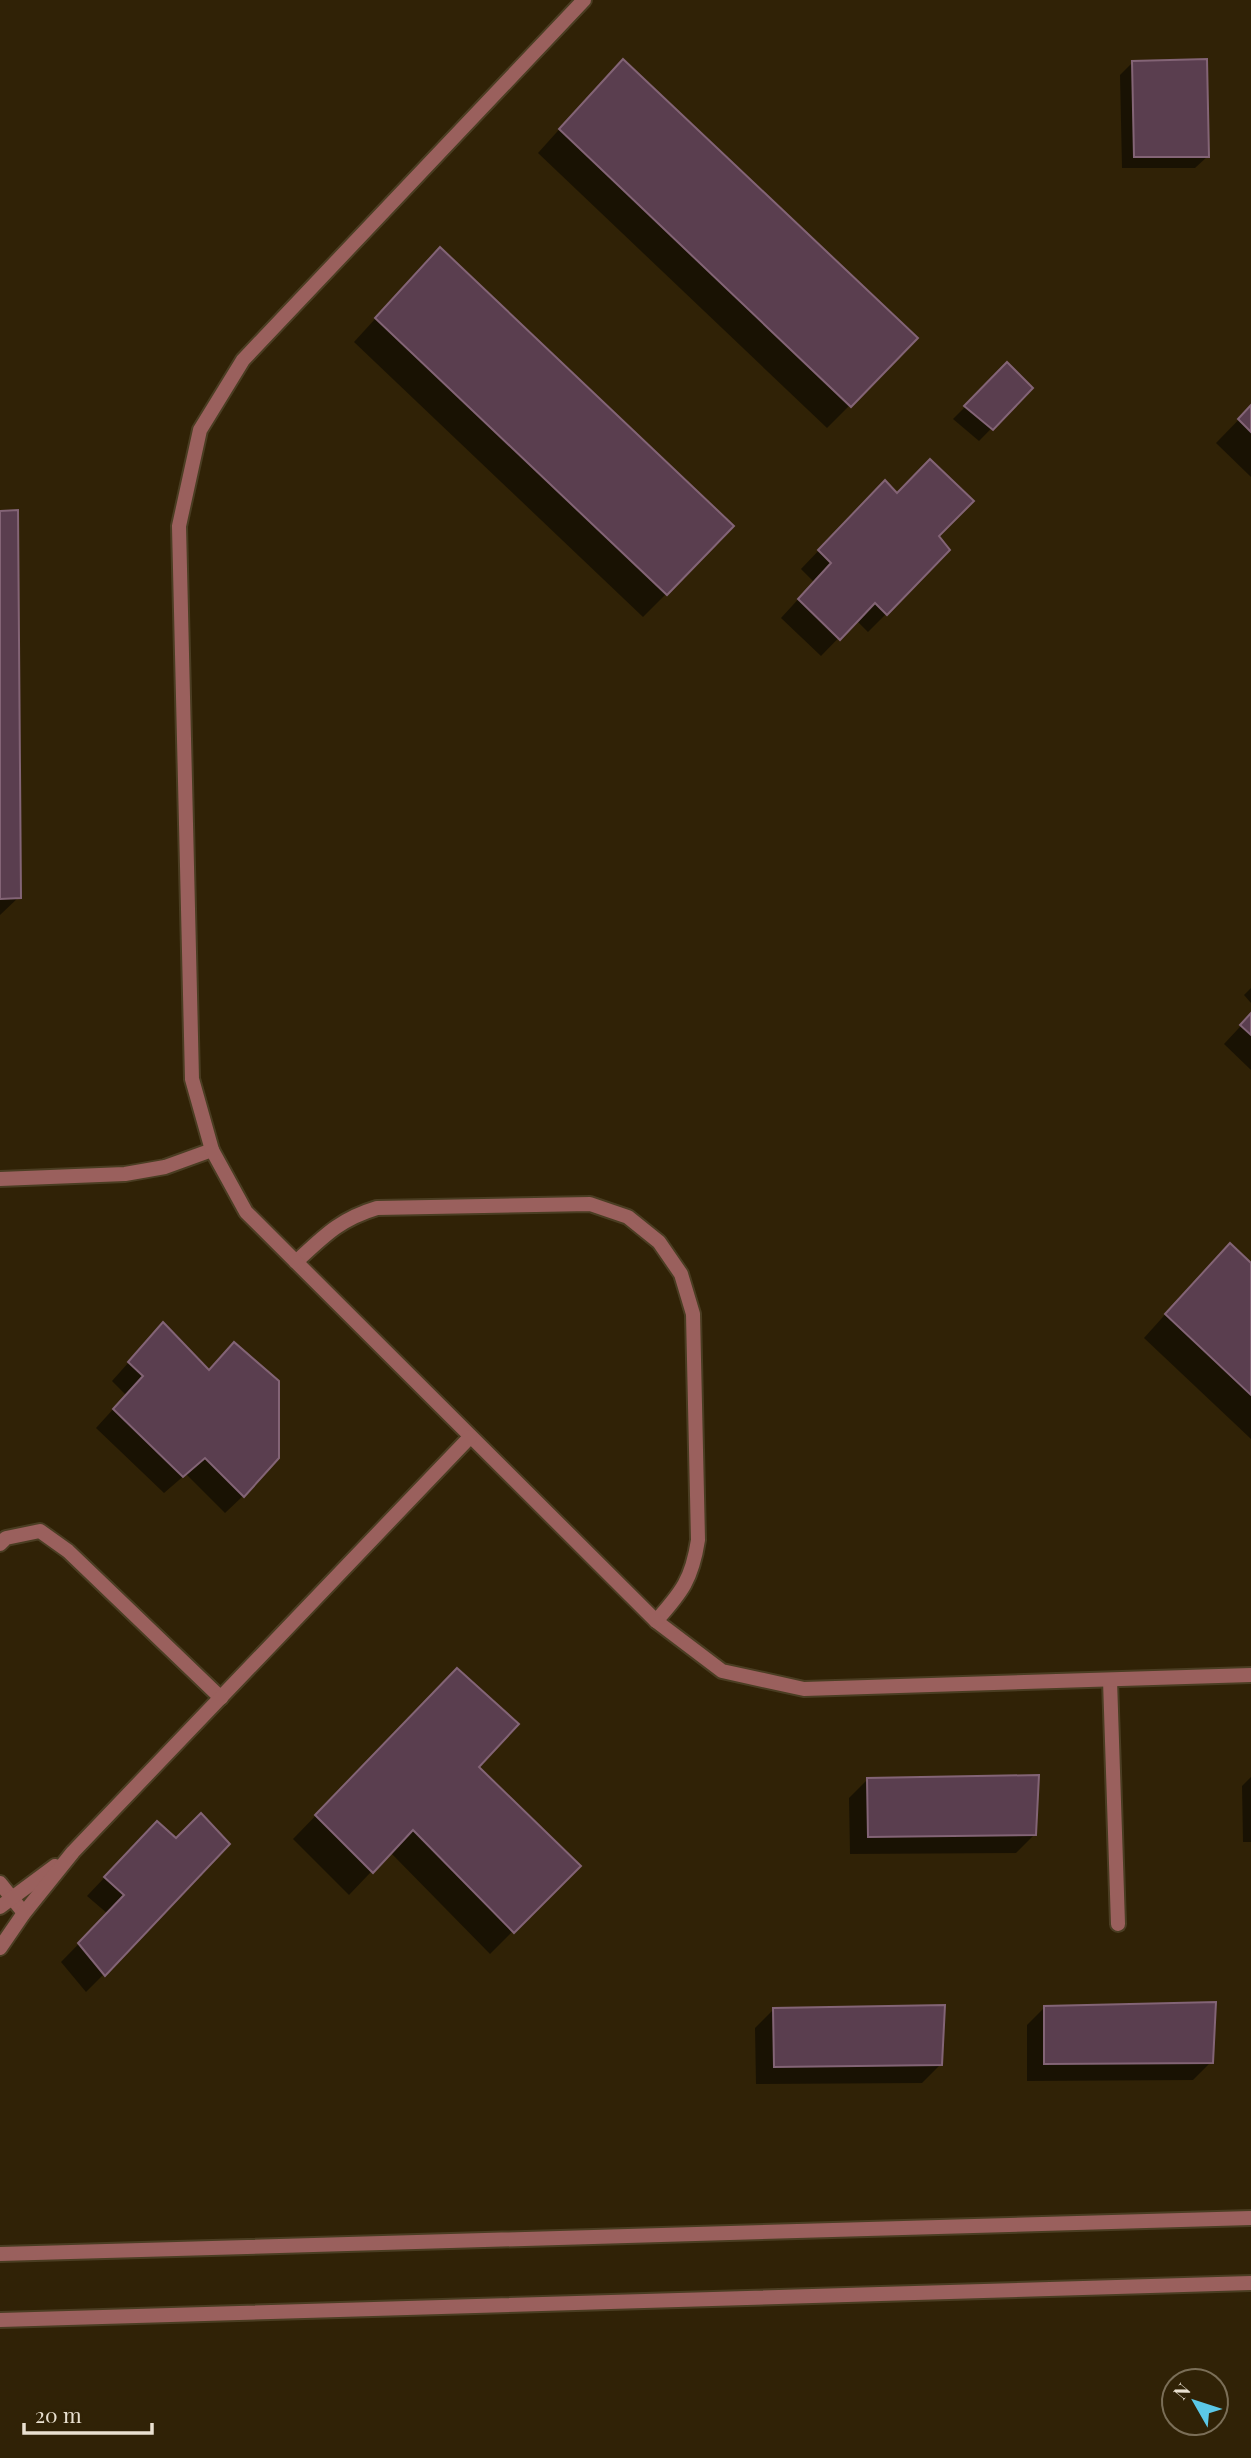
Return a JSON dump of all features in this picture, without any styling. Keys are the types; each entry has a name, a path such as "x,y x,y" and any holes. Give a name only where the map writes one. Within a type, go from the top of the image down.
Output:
{"street":[{"path":"584,0 243,360 200,430 179,526 192,1079 212,1150 246,1212 656,1621 722,1671 804,1689 1251,1675"},
{"path":"0,1179 125,1174 165,1167 212,1150"},
{"path":"296,1262 330,1231 353,1215 377,1208 590,1204 628,1217 659,1242 681,1275 693,1314 698,1540 694,1565 682,1591 656,1621"},
{"path":"0,1948 24,1913 73,1853 470,1437"},
{"path":"0,1544 6,1538 40,1531 59,1544 221,1698"},
{"path":"1110,1679 1118,1924"},
{"path":"6,1903 73,1853"},
{"path":"0,1882 6,1903 24,1913"},
{"path":"0,2254 1251,2218"},
{"path":"0,2320 1251,2283"}],"building":[{"path":"623,59 918,338 851,407 559,129"},
{"path":"1207,59 1209,157 1134,157 1132,61"},
{"path":"440,247 734,526 667,595 375,318"},
{"path":"1007,362 1033,388 993,430 964,406"},
{"path":"1251,405 1251,432 1238,419"},
{"path":"930,459 974,501 939,536 950,550 887,615 875,603 840,640 798,599 831,563 818,550 885,480 897,493"},
{"path":"18,510 21,898 0,899 0,511"},
{"path":"1251,1013 1251,1035 1240,1025"},
{"path":"1230,1243 1251,1263 1251,1395 1165,1314"},
{"path":"163,1322 209,1370 234,1342 279,1381 279,1458 244,1497 205,1458 183,1477 113,1409 143,1376 128,1362"},
{"path":"457,1668 519,1724 479,1767 581,1866 514,1933 413,1830 373,1873 315,1815"},
{"path":"1039,1775 1036,1835 868,1837 867,1778"},
{"path":"201,1813 230,1844 105,1976 78,1943 124,1895 104,1877 157,1821 176,1838"},
{"path":"1216,2002 1213,2063 1044,2064 1044,2006"},
{"path":"945,2005 942,2065 774,2067 773,2008"}]}
